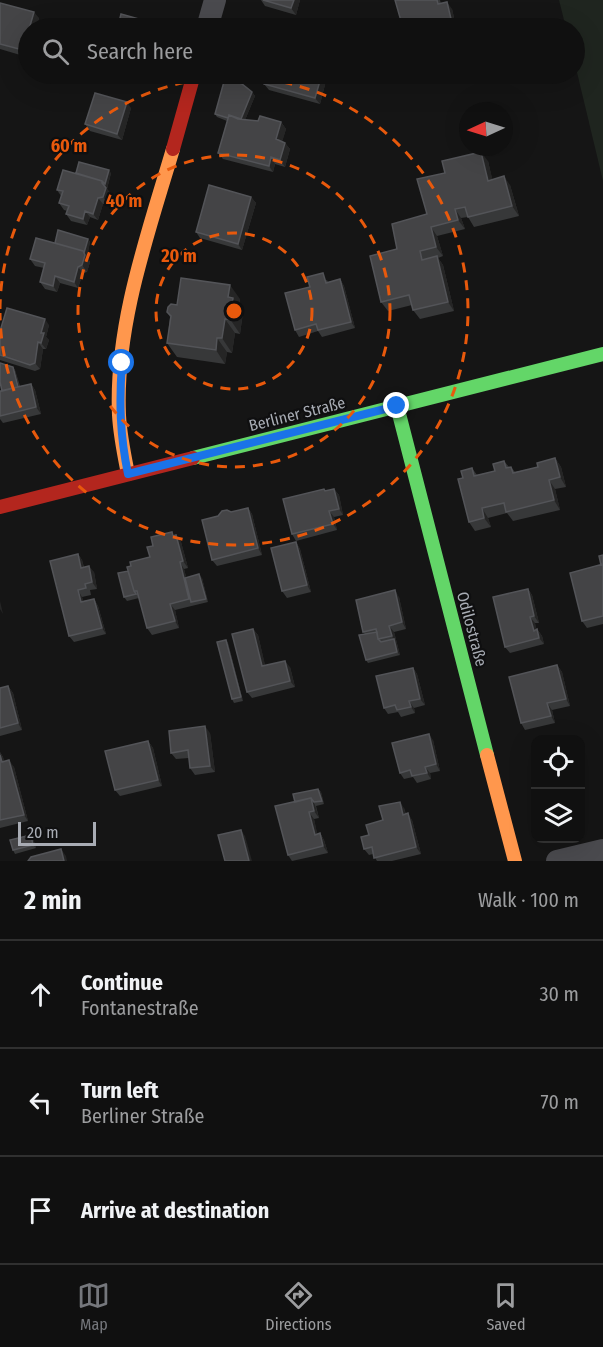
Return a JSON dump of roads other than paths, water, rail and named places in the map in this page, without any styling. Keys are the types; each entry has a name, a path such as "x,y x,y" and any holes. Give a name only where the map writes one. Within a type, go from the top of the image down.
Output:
{"street":[{"path":"210,18 215,0"},
{"path":"128,474 119,406 122,363 131,307 144,251 191,84"},
{"name":"Berliner Straße","path":"0,507 603,354"},
{"name":"Odilostraße","path":"397,406 515,861"},
{"path":"557,861 603,850"}]}
